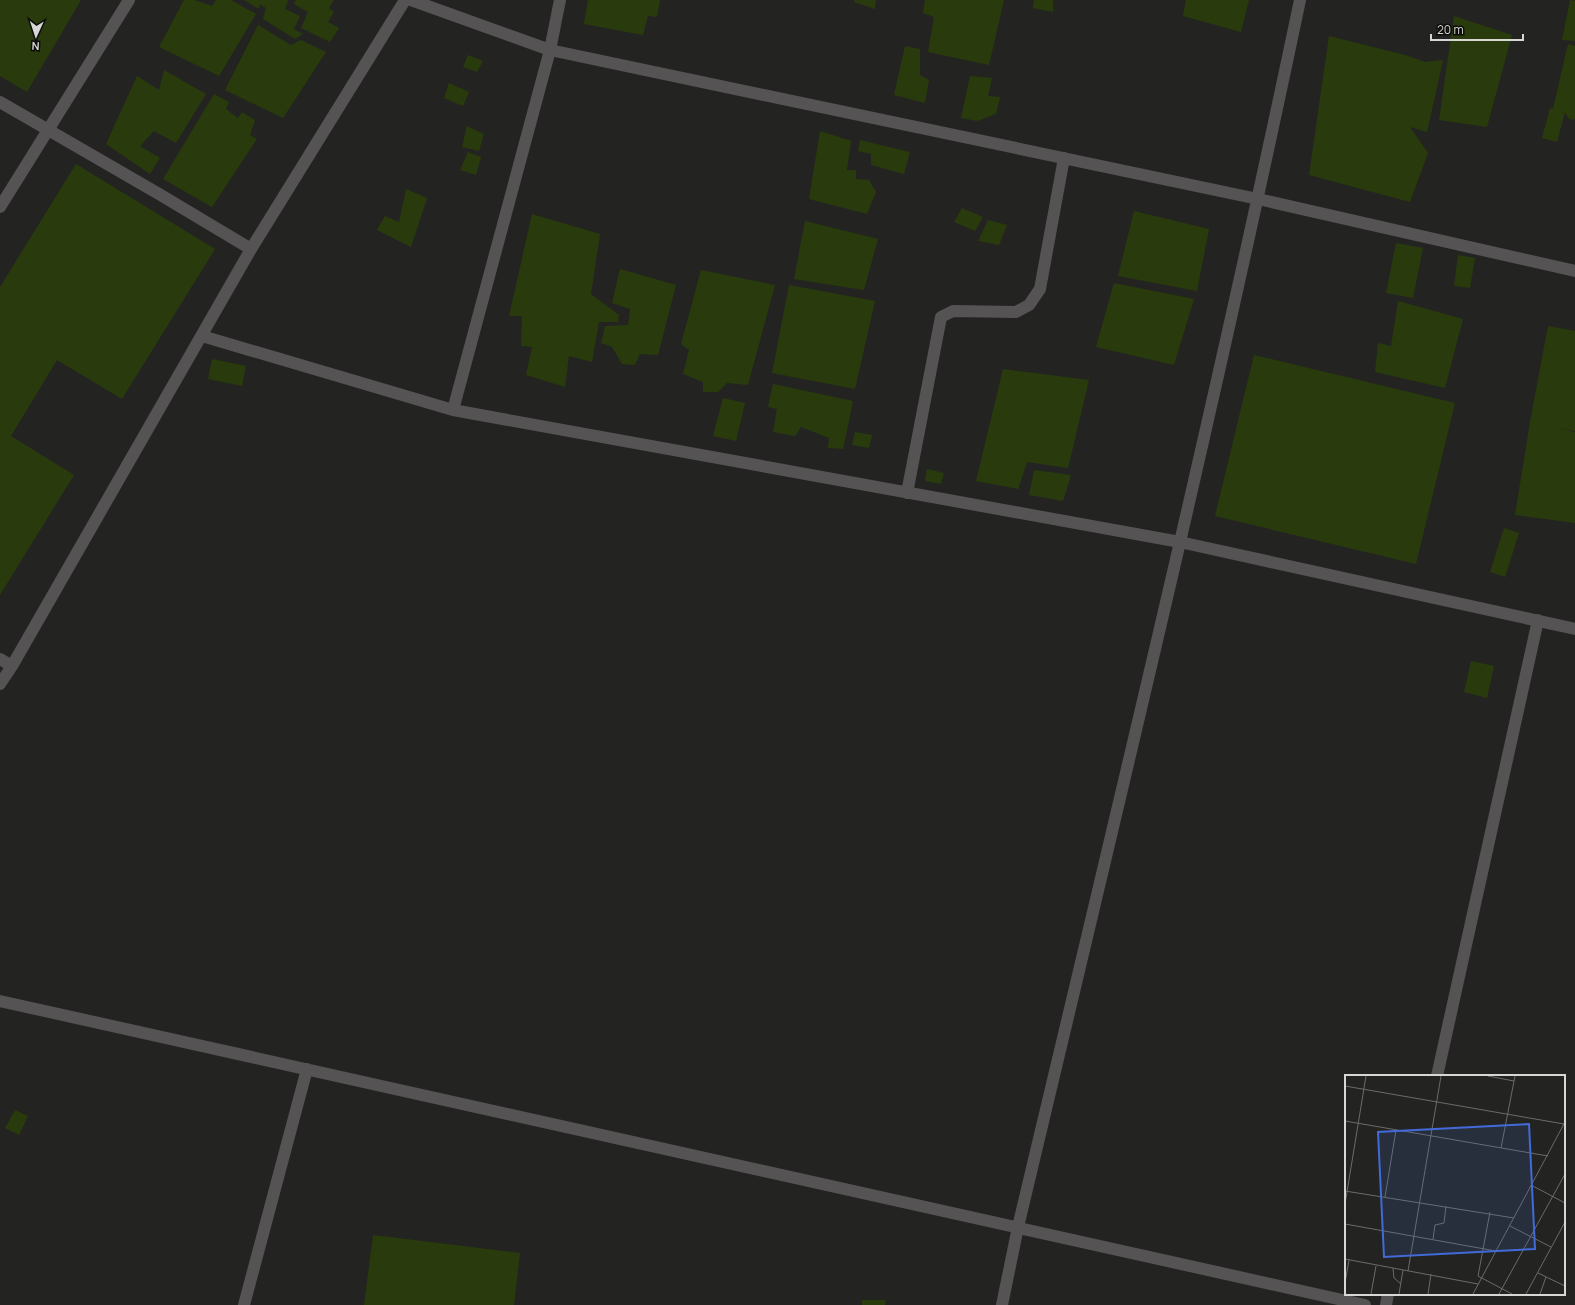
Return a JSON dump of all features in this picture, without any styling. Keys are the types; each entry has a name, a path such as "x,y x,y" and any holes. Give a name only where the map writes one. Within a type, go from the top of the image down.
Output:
{"street":[{"path":"0,207 129,0"},
{"path":"0,684 12,666 251,249 405,0"},
{"path":"411,0 550,50 1258,199 1575,271"},
{"path":"453,410 550,50 560,0"},
{"path":"1002,1305 1018,1227 1180,542 1258,199 1300,0"},
{"path":"0,102 49,129 251,249"},
{"path":"907,493 941,317 953,311 1016,312 1029,305 1040,289 1064,158"},
{"path":"202,336 453,410 1180,542 1575,628"},
{"path":"1437,1075 1538,620"},
{"path":"0,660 12,666"},
{"path":"0,1001 1365,1305"},
{"path":"244,1305 307,1069"},
{"path":"1386,1305 1388,1295"}],"building":[{"path":"0,0 81,0 27,92 0,76"},
{"path":"184,0 194,0 212,6 216,0 231,0 256,14 219,76 159,47"},
{"path":"244,0 288,0 285,9 300,16 294,29 303,34 295,39 263,19 266,8 260,4 259,9"},
{"path":"296,0 334,0 329,8 334,12 328,22 339,28 330,42 301,28 308,12 294,4"},
{"path":"588,0 660,0 657,17 648,16 643,35 584,24"},
{"path":"855,0 876,0 875,9 854,2"},
{"path":"925,0 1004,0 989,65 928,52 934,17 923,13"},
{"path":"1034,0 1053,0 1053,12 1033,8"},
{"path":"1186,0 1249,0 1241,32 1183,16"},
{"path":"1570,0 1575,1 1575,41 1562,40"},
{"path":"1454,16 1512,35 1487,127 1439,120"},
{"path":"258,25 291,45 301,40 326,52 283,118 225,90"},
{"path":"1329,36 1405,55 1425,62 1443,60 1427,132 1410,127 1428,153 1410,202 1309,175"},
{"path":"1568,44 1575,46 1575,119 1571,120 1565,112 1557,142 1542,138 1550,108 1553,109"},
{"path":"905,46 920,49 920,75 929,80 925,103 894,95"},
{"path":"468,55 483,61 477,72 463,67"},
{"path":"164,70 206,94 176,143 154,131 140,146 160,158 150,174 106,144 137,76 159,90"},
{"path":"970,76 992,78 988,96 1000,97 996,114 977,121 961,118"},
{"path":"449,83 469,92 463,106 444,98"},
{"path":"214,94 229,102 226,109 238,118 242,112 255,120 250,135 257,139 212,207 163,179"},
{"path":"467,126 484,134 479,151 462,147"},
{"path":"820,131 851,141 847,170 856,170 856,179 869,180 876,192 867,214 809,199"},
{"path":"860,140 910,152 904,174 871,165 871,154 858,151"},
{"path":"468,152 481,157 476,175 460,170"},
{"path":"76,164 215,249 122,399 57,360 11,436 74,475 0,595 0,287"},
{"path":"406,189 427,198 411,247 377,230 385,216 399,222"},
{"path":"962,208 983,217 975,231 954,222"},
{"path":"1134,211 1209,229 1197,291 1118,276"},
{"path":"532,214 600,234 591,294 619,315 618,322 599,322 592,362 569,356 565,387 526,375 532,347 521,346 522,316 509,316"},
{"path":"988,220 1007,225 999,245 978,241"},
{"path":"805,221 878,239 864,290 794,279"},
{"path":"1396,243 1423,248 1413,298 1386,293"},
{"path":"1458,255 1475,258 1470,288 1454,286"},
{"path":"620,269 676,285 658,355 640,354 635,365 622,364 612,347 601,343 605,326 628,325 630,309 612,303"},
{"path":"701,270 775,285 748,385 727,383 718,392 703,392 703,382 683,374 689,350 681,344"},
{"path":"1114,283 1194,299 1174,365 1096,347"},
{"path":"789,285 875,301 855,389 772,373"},
{"path":"1398,301 1463,319 1445,388 1375,372 1378,343 1391,346"},
{"path":"1548,326 1575,331 1575,431 1558,428 1575,432 1575,523 1515,515 1530,422"},
{"path":"1254,355 1455,403 1416,564 1215,516"},
{"path":"212,359 246,366 242,386 208,379"},
{"path":"1003,369 1089,380 1068,468 1027,462 1018,489 976,481"},
{"path":"773,384 853,401 843,449 828,448 829,438 801,427 795,436 773,432 777,409 768,407"},
{"path":"723,398 745,403 736,441 713,436"},
{"path":"855,432 872,435 869,448 852,445"},
{"path":"927,469 944,473 941,484 925,481"},
{"path":"1034,470 1071,475 1063,501 1029,495"},
{"path":"1504,528 1519,533 1505,577 1490,572"},
{"path":"1471,661 1494,666 1487,698 1464,692"},
{"path":"15,1110 28,1116 19,1135 5,1128"},
{"path":"373,1235 520,1253 514,1305 364,1305"},
{"path":"862,1300 886,1300 885,1305 862,1305"}]}
